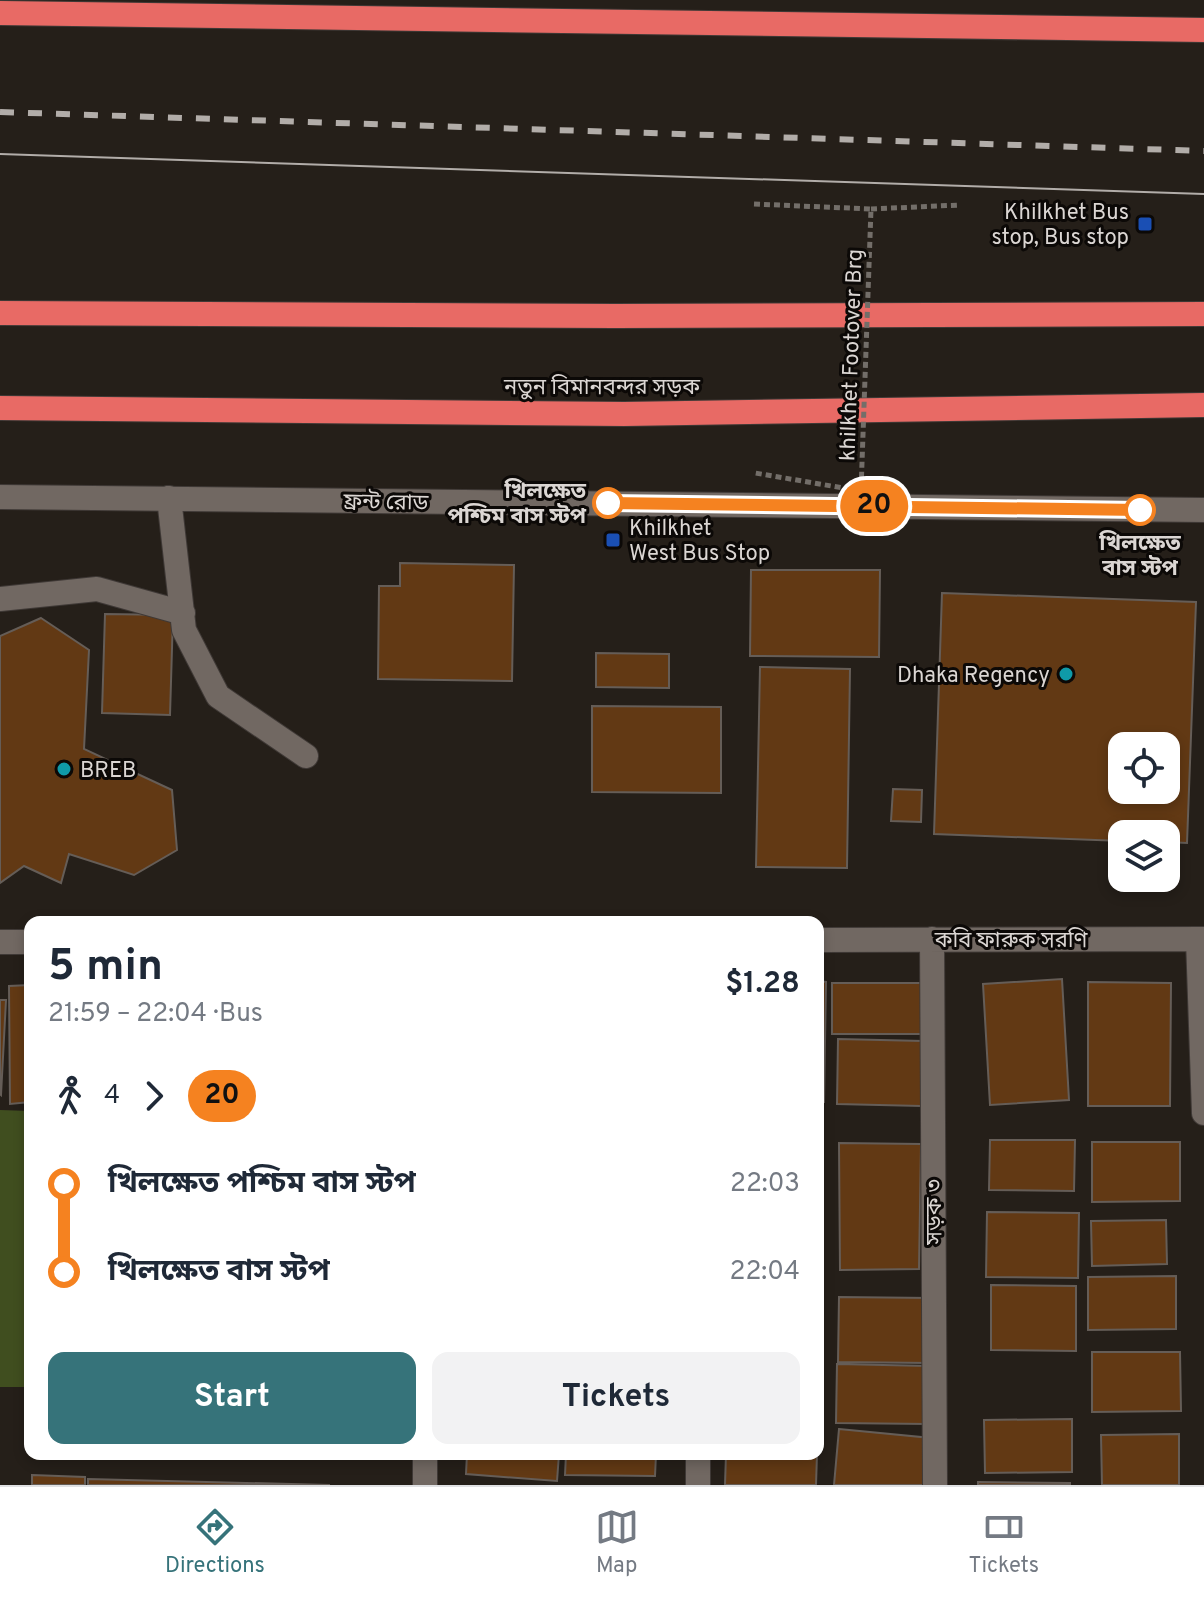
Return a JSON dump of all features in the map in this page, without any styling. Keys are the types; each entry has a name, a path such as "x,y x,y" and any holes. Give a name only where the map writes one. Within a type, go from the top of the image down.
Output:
{"highway":[{"path":"0,13 1204,30"},
{"path":"0,313 615,316 1204,314"},
{"name":"নতুন বিমানবন্দর সড়ক","path":"0,408 624,414 1204,405"}],"street":[{"name":"ফ্রন্ট রোড","path":"0,497 1204,510"},
{"path":"169,498 184,630 218,696 306,756"},
{"path":"0,599 97,589 183,613"},
{"name":"সড়ক ৩","path":"932,939 935,1485"},
{"path":"1201,939 1204,1113"},
{"name":"কবি ফারুক সরণি","path":"824,940 1201,939"},
{"path":"0,942 24,942"},
{"path":"425,1460 425,1485"},
{"path":"698,1460 698,1485"}],"path":[{"path":"754,204 871,209 960,205"},
{"name":"khilkhet Footover Brg","path":"755,473 861,491 871,209"}],"green space":[{"path":"0,1110 24,1111 24,1387 0,1387"}],"building":[{"path":"400,563 514,565 512,681 378,679 379,586 400,586"},
{"path":"751,570 880,570 879,657 750,656"},
{"name":"Dhaka Regency","path":"942,593 1196,602 1187,843 1180,843 1180,820 1108,820 1108,840 934,834"},
{"path":"105,614 173,615 170,715 102,713"},
{"name":"BREB","path":"41,618 89,650 84,749 172,790 177,850 134,875 69,854 61,883 24,866 0,883 0,636"},
{"path":"596,653 669,654 669,688 596,687"},
{"path":"760,667 850,669 847,868 756,867"},
{"path":"592,706 721,707 721,793 592,792"},
{"path":"893,789 922,790 921,822 891,821"},
{"path":"1062,979 1069,1100 990,1105 983,984"},
{"path":"824,982 826,982 824,1102"},
{"path":"1088,982 1171,983 1170,1106 1088,1106"},
{"path":"832,983 921,983 921,1034 832,1034"},
{"path":"24,985 24,1103 10,1104 9,986"},
{"path":"0,1000 6,1000 1,1095 0,1094"},
{"path":"838,1039 923,1041 921,1106 837,1104"},
{"path":"990,1140 1075,1140 1074,1191 989,1190"},
{"path":"1092,1142 1180,1142 1180,1201 1092,1202"},
{"path":"839,1143 921,1144 919,1269 840,1270"},
{"path":"987,1212 1079,1213 1078,1278 986,1277"},
{"path":"1166,1220 1167,1264 1092,1266 1091,1221"},
{"path":"1176,1276 1176,1329 1088,1330 1088,1277"},
{"path":"991,1285 1076,1286 1076,1351 991,1350"},
{"path":"839,1297 931,1298 930,1363 838,1362"},
{"path":"1092,1352 1180,1352 1181,1411 1092,1412"},
{"path":"837,1364 929,1366 928,1424 836,1423"},
{"path":"1072,1419 1072,1472 985,1473 984,1420"},
{"path":"839,1429 931,1438 927,1485 834,1485"},
{"path":"1179,1434 1179,1485 1102,1485 1101,1435"},
{"path":"467,1460 559,1460 557,1481 466,1474"},
{"path":"566,1460 656,1460 655,1476 565,1475"},
{"path":"726,1460 817,1460 816,1485 725,1485"},
{"path":"32,1475 85,1477 85,1485 32,1485"},
{"path":"88,1479 330,1485 88,1485"},
{"path":"978,1482 1070,1483 1070,1485 978,1485"}],"tram line":[{"path":"0,154 1204,194"}],"railway":[{"path":"0,112 1204,151"}],"bus line":[{"name":"20","path":"608,503 1140,510"}],"place":[{"name":"Khilkhet Bus stop, Bus stop","path":"1145,224"},
{"name":"খিলক্ষেত পশ্চিম বাস স্টপ","path":"608,503"},
{"name":"খিলক্ষেত বাস স্টপ","path":"1140,510"},
{"name":"Khilkhet West Bus Stop","path":"613,540"},
{"name":"Dhaka Regency","path":"1066,674"},
{"name":"BREB","path":"64,769"}]}
